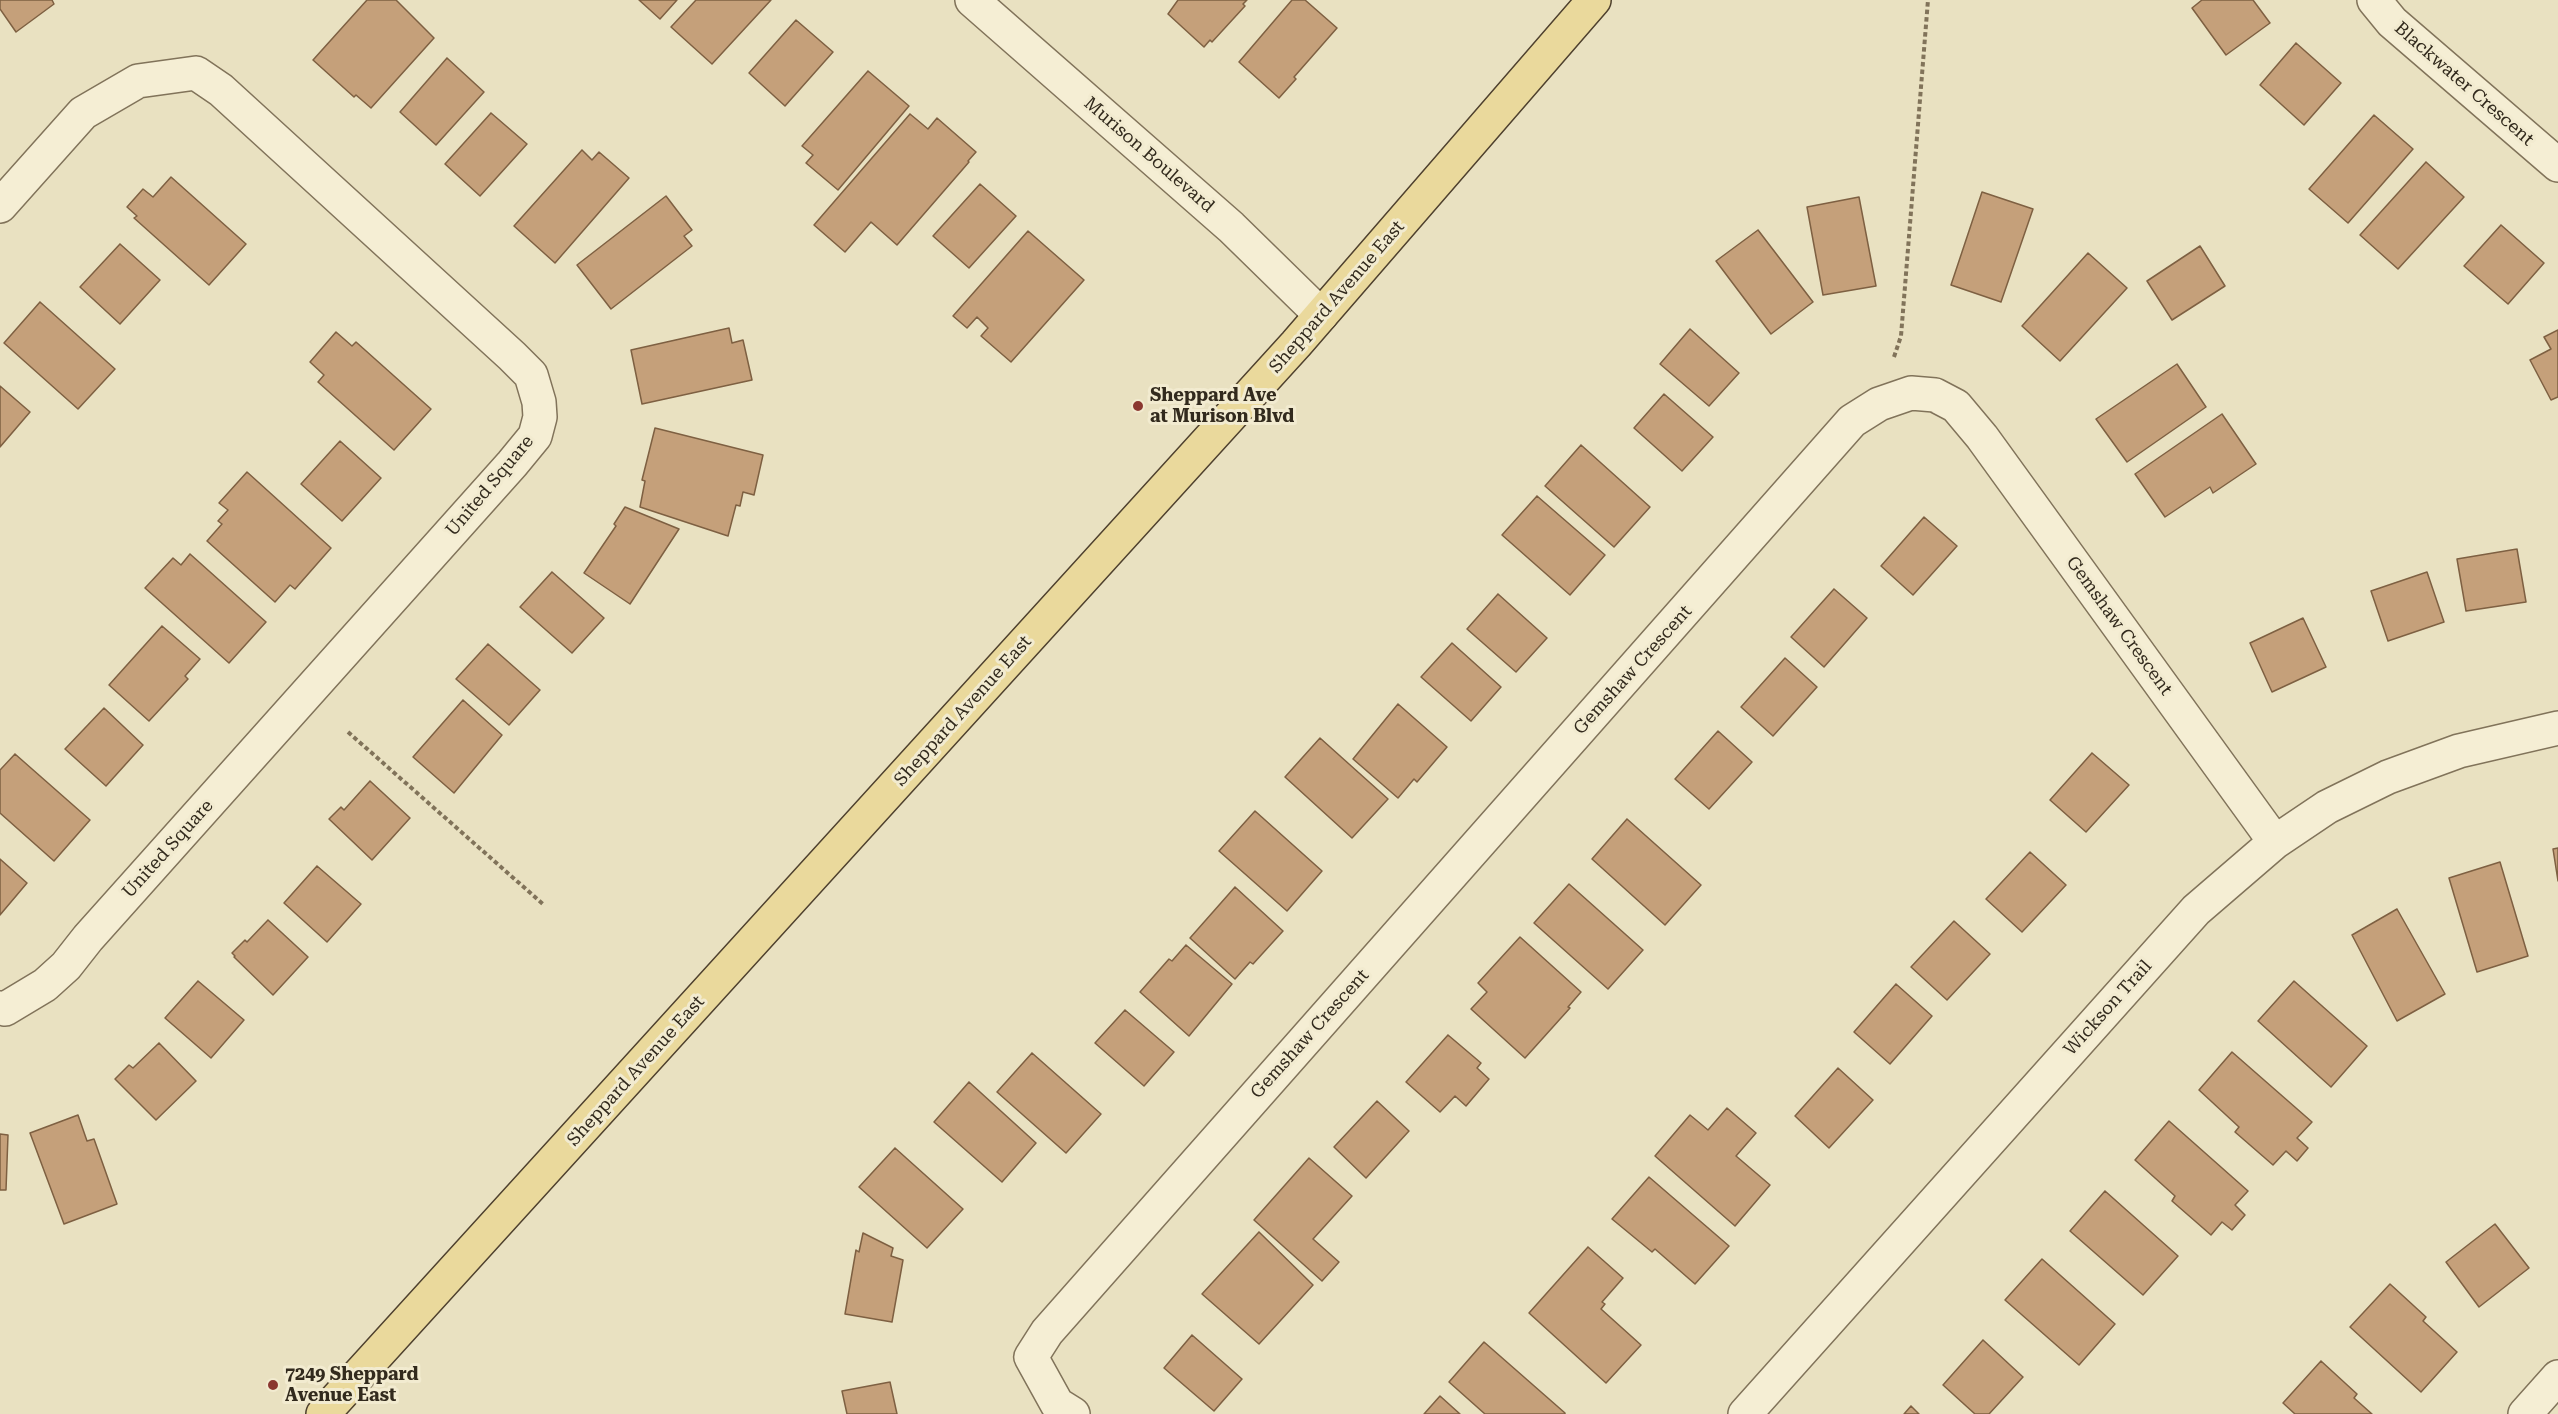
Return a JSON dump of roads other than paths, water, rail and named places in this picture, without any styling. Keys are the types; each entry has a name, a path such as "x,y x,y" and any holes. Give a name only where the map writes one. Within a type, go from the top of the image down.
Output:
{"main road":[{"name":"Sheppard Avenue East","path":"323,1414 1131,528 1321,315 1594,0"}],"street":[{"name":"Murison Boulevard","path":"972,0 1231,227 1321,315"},
{"name":"Blackwater Crescent","path":"2374,0 2392,22 2558,165"},
{"name":"United Square","path":"0,206 83,113 138,81 196,73 221,90 531,375 539,402 540,417 535,436 512,464 96,929 66,966 45,985 5,1009 0,1008"},
{"name":"Gemshaw Crescent","path":"1073,1414 1057,1404 1031,1357 1047,1332 1852,421 1879,404 1911,393 1935,395 1956,405 1996,456 2275,842"},
{"name":"Wickson Trail","path":"1745,1414 2196,910 2275,842 2327,807 2388,777 2459,751 2558,728"},
{"path":"2525,1414 2558,1377"}],"place":[{"name":"Sheppard Ave at Murison Blvd","path":"1138,406"},
{"name":"7249 Sheppard Avenue East","path":"273,1385"}]}
